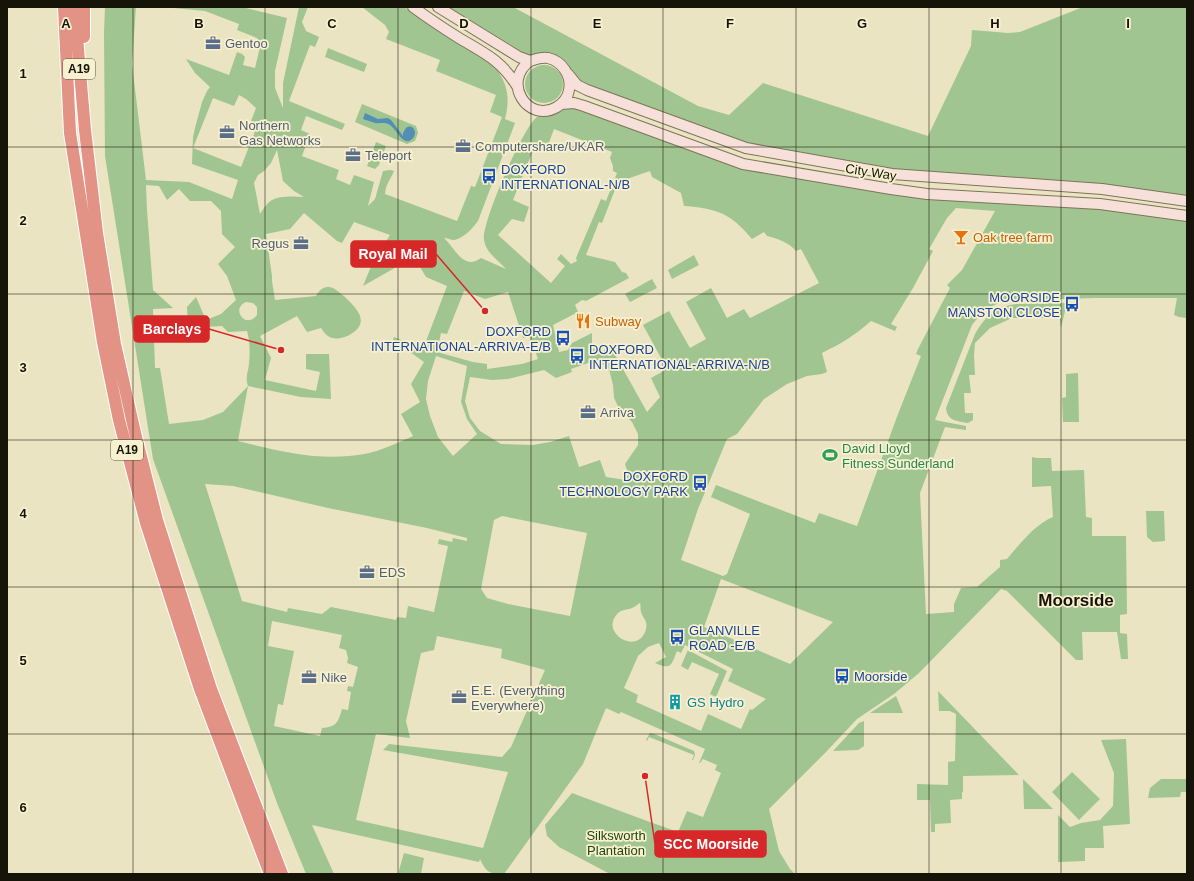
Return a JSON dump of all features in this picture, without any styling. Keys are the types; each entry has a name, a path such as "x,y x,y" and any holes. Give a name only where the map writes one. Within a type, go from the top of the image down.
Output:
{"highway":[{"path":"56,7 70,133"},
{"name":"A19","path":"64,7 70,133 103,342 119,420 146,523 200,690 270,874"},
{"name":"A19","path":"75,7 85,130 97,233 115,344 136,437 157,520 211,690 282,874"},
{"path":"84,7 85,130"}],"main road":[{"name":"City Way","path":"413,7 500,64 507,70 517,86 523,102 530,107 539,110 548,110 561,104 574,103 743,164 891,189 927,194 1100,204 1187,216"},
{"path":"438,7 519,57 530,61 520,70 517,86"},
{"name":"City Way","path":"530,61 538,58 552,59 563,66 577,85 587,90 746,148 892,174 1102,189 1187,200"},
{"path":"561,104 566,98 569,90 570,82 568,74"},
{"path":"927,194 928,177"}],"green space":[{"name":"Silksworth Plantation","path":"105,7 136,7 132,64 146,180 189,182 232,199 238,180 192,164 193,137 195,128 202,102 210,87 195,73 186,59 229,75 237,52 245,57 243,65 255,68 260,47 257,38 237,30 239,24 205,11 163,7 242,7 287,18 275,71 275,88 283,108 283,83 299,7 308,7 302,22 306,31 319,37 315,47 310,45 289,101 345,124 342,130 306,116 301,130 310,134 302,156 339,170 336,179 350,185 354,175 374,182 368,206 375,199 383,171 394,171 387,185 385,194 457,221 471,186 475,187 502,117 490,112 496,95 436,71 440,60 386,39 389,32 385,25 362,7 404,7 490,62 496,68 504,81 508,103 505,119 515,123 478,221 461,237 454,240 444,238 464,260 469,262 481,258 506,269 490,253 484,240 489,215 504,176 522,138 537,117 550,110 574,103 743,164 891,189 1187,216 1187,318 1174,315 1177,298 1095,298 1003,301 984,310 972,325 935,420 966,426 966,430 945,427 920,493 926,614 954,612 954,604 961,588 977,587 1000,567 1000,560 1007,559 1022,541 1034,530 1046,520 1053,517 1051,486 1032,487 1032,457 1051,458 1052,471 1084,470 1086,517 1092,518 1092,536 1126,536 1127,614 1120,615 1120,633 1127,634 1128,659 1121,659 1117,632 1082,632 1083,660 1076,660 1007,591 1001,589 919,673 894,694 857,719 769,809 779,851 790,869 795,874 610,874 559,847 547,836 545,825 572,793 678,832 687,811 703,817 721,773 715,770 717,765 703,759 699,763 705,749 621,712 619,714 606,708 583,764 504,874 491,873 484,867 480,859 479,862 312,825 334,874 306,874 277,803 153,459 105,156","holes":["239,95 256,108 251,121 258,124 241,167 193,148 213,98 234,106","554,129 612,152 610,158 613,171 617,173 606,201 601,199 576,258 577,261 571,264 561,254 557,259 565,266 551,283 498,235 512,219 524,222 529,207 513,200 536,143 547,148","277,150 283,181 294,191 304,197 276,198 268,203 260,214 254,183 258,175 271,163","650,171 652,177 681,193 684,206 718,212 736,222 752,239 764,232 767,236 787,243 796,251 801,249 819,283 750,318 744,309 727,318 711,288 686,302 706,339 690,348 669,311 643,325 667,369 651,378 660,397 647,412 609,344 603,352 592,348 592,333 572,343 568,350 559,352 553,325 578,312 575,305 582,300 586,301 629,278 626,273 622,272 615,262 586,255 599,222 602,223 618,182","146,185 159,186 167,200 179,189 190,201 211,201 221,211 222,234 235,247 218,264 227,276 236,300 221,314 206,320 196,297 187,307 188,328 222,326 228,332 247,331 250,351 247,377 248,386 223,412 203,420 169,424 160,368 155,368 153,309 173,308 153,290","956,208 995,211 962,270 947,285 950,288 918,349 916,354 921,356 857,526 819,513 815,523 716,485 711,497 750,514 727,574 723,576 681,560 698,509 727,439 737,434 764,399 787,384 807,376 827,372 822,353 848,339 871,321 895,331 897,327 891,324 933,251 929,249 947,218","304,213 337,241 342,243 354,222 390,235 372,264 363,286 414,257 426,277 447,286 423,349 394,337 393,340 424,362 411,384 420,402 401,414 413,436 370,453 332,457 285,452 238,441 248,386 301,397 331,399 329,354 306,354 306,369 320,372 316,391 265,380 271,358 260,336 297,316 307,332 321,328 329,337 341,338 354,332 359,327 361,318 359,313 349,301 337,290 330,287 321,289 316,296 275,300 266,234 290,229","464,291 485,299 508,292 523,338 530,336 538,359 522,364 487,369 487,364 473,362 437,352 441,333 447,334","246,302 253,303 257,307 257,315 253,319 244,319 241,317 239,309 241,305","436,356 467,366 461,402 467,419 477,434 453,456 438,437 430,416 426,399 428,381","591,362 600,363 609,369 613,385 614,398 620,410 632,422 638,434 638,445 625,464 628,473 626,480 606,477 600,460 579,467 569,436 550,442 533,445 501,444 480,431 470,418 465,401 470,377 492,380 508,379 544,370 556,378 572,372 571,369","205,484 233,486 467,538 467,541 453,538 452,542 439,539 438,544 448,546 434,612 408,606 406,618 397,617 396,620 331,607 322,614 288,608 287,612 242,601","502,516 587,533 570,616 508,604 487,598 481,589 494,520","721,579 833,622 790,664 704,627","640,603 641,612 646,622 646,629 642,637 636,641 629,642 616,634 613,628 613,621 618,613 632,608","272,621 342,635 339,648 346,650 348,658 347,663 358,667 353,687 348,686 347,691 351,692 348,710 342,709 338,721 330,727 322,728 320,736 274,726 278,704 283,705 294,651 268,646","437,636 502,649 501,658 545,670 511,747 502,757 389,744 383,750 508,772 483,848 356,820 376,734 410,738 406,721 421,653 434,650","659,643 666,657 655,663 664,666 670,665 677,651 681,653 685,645 733,669 728,681 766,699 752,710 750,709 741,729 708,714 701,731 636,702 638,695 624,688 638,656 648,647"]},
{"path":"438,7 513,7 698,106 729,115 763,83 928,136 971,46 972,30 1008,33 1020,32 1083,7 1187,7 1187,201 957,179 746,148 587,90 556,61 530,61"},
{"path":"328,48 367,64 364,72 325,57"},
{"path":"540,65 548,65 555,68 560,73 563,84 560,95 555,100 548,103 540,103 533,100 528,95 525,88 525,80 528,73 533,68"},
{"path":"362,104 416,126 418,133 415,141 407,144 355,122"},
{"path":"376,142 386,146 379,165 375,169 367,166"},
{"path":"694,255 699,265 672,279 668,270"},
{"path":"652,279 657,288 630,302 625,294"},
{"path":"1067,303 1061,328 1060,318 1012,318 990,328 975,343 975,375 969,375 971,393 964,393 965,413 973,413 973,420 968,423 953,420 948,416 946,408 975,334 983,322 992,313 1003,307 1016,304"},
{"path":"1078,373 1079,422 1063,422 1062,398 1066,397 1066,374"},
{"path":"1146,511 1164,511 1165,541 1153,542 1147,537"},
{"path":"688,650 727,671 716,697 710,694 719,674 692,662 688,670 681,666"},
{"path":"938,691 1019,775 963,776 962,799 950,800 951,823 935,824 935,832 931,832 930,800 917,800 917,784 948,785 948,762 955,761 956,714 950,711 939,711"},
{"path":"896,696 903,713 870,713"},
{"path":"864,721 864,746 858,750 833,751 859,723"},
{"path":"650,733 694,751 695,755 693,760 694,755 649,737 647,741 646,740"},
{"path":"1126,739 1130,824 1103,826 1104,848 1085,848 1085,861 1058,862 1058,815 1070,827 1081,823 1100,820 1113,806 1114,773 1101,740"},
{"path":"1072,772 1100,799 1079,820 1052,792"},
{"path":"1023,779 1053,809 1024,809"},
{"path":"1161,779 1187,779 1187,792 1181,792 1180,797 1148,798 1150,788"},
{"path":"404,853 424,858 421,874 398,874"}],"water":[{"path":"365,113 378,119 388,118 403,136 406,128 412,127 415,132 414,136 411,140 405,140 388,124 375,123 363,119"}],"place":[{"name":"Gentoo","path":"213,43"},
{"name":"Northern Gas Networks","path":"227,132"},
{"name":"Computershare/UKAR","path":"463,146"},
{"name":"Teleport","path":"353,155"},
{"name":"DOXFORD INTERNATIONAL-N/B","path":"489,176"},
{"name":"Oak tree farm","path":"961,237"},
{"name":"Regus","path":"301,243"},
{"name":"MOORSIDE MANSTON CLOSE","path":"1072,304"},
{"name":"Royal Mail","path":"485,311"},
{"name":"Subway","path":"583,321"},
{"name":"DOXFORD INTERNATIONAL-ARRIVA-E/B","path":"563,338"},
{"name":"Barclays","path":"281,350"},
{"name":"DOXFORD INTERNATIONAL-ARRIVA-N/B","path":"577,356"},
{"name":"Arriva","path":"588,412"},
{"name":"David Lloyd Fitness Sunderland","path":"830,455"},
{"name":"DOXFORD TECHNOLOGY PARK","path":"700,483"},
{"name":"EDS","path":"367,572"},
{"name":"GLANVILLE ROAD -E/B","path":"677,637"},
{"name":"Moorside","path":"842,676"},
{"name":"Nike","path":"309,677"},
{"name":"E.E. (Everything Everywhere)","path":"459,697"},
{"name":"GS Hydro","path":"675,702"},
{"name":"SCC Moorside","path":"645,776"}],"district":[{"name":"Moorside","path":"1076,600"}]}
